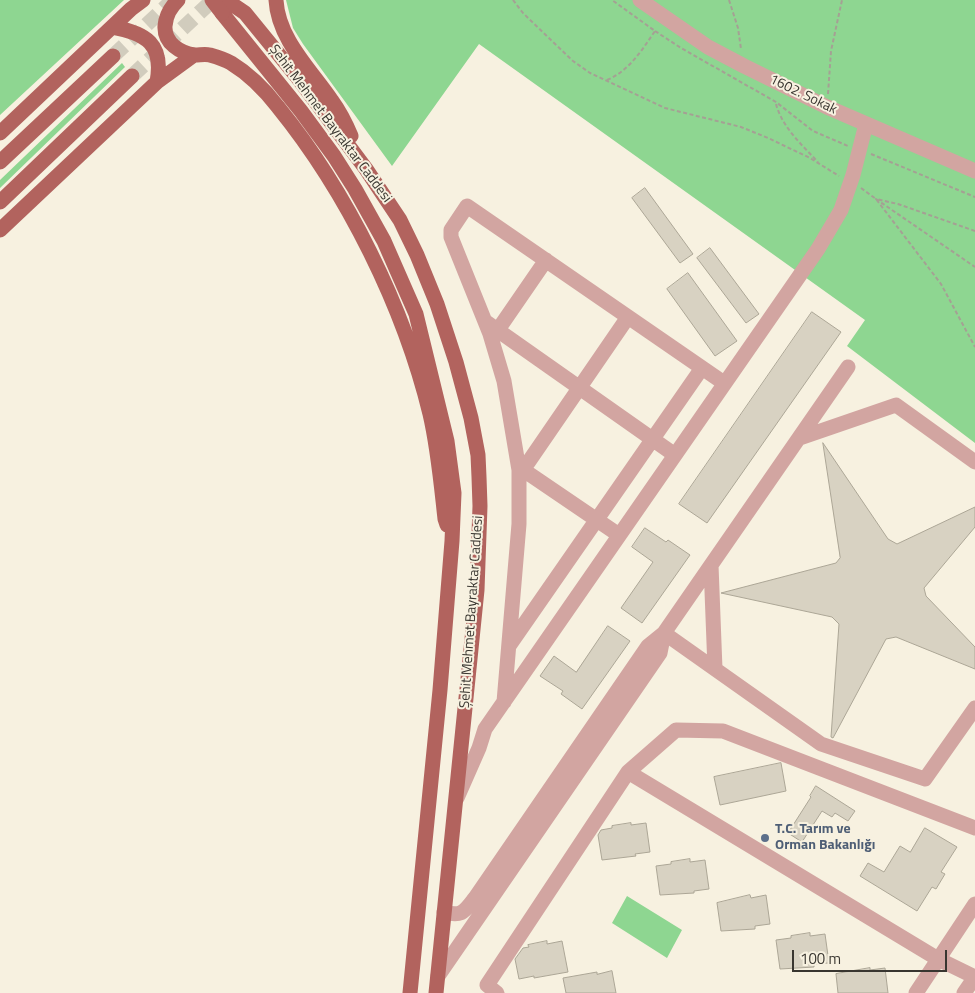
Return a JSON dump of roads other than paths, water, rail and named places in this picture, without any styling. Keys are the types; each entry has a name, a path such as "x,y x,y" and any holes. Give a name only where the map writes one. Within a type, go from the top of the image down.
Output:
{"main road":[{"path":"0,133 143,0"},
{"path":"178,0 170,7 165,29 168,39 175,48 194,55 207,54 231,63 263,89 317,159 350,214 403,325 430,414 438,459 445,519 452,541"},
{"path":"212,0 226,5"},
{"path":"276,0 278,15 286,37 334,103 344,120 366,169"},
{"name":"Şehit Mehmet Bayraktar Caddesi","path":"226,5 249,17 293,70 390,203 408,234 433,296 462,381 471,418 478,455 480,506 477,590 436,993"},
{"name":"Şehit Mehmet Bayraktar Caddesi","path":"226,5 334,156 384,241 416,314 445,433 454,494 452,541 440,690 410,993"},
{"path":"112,27 133,31 143,36 155,48 160,64 157,82"},
{"path":"0,230 157,82 194,55"},
{"path":"0,162 113,56"},
{"path":"0,202 132,76"}],"street":[{"name":"1602. Sokak","path":"640,0 708,47 744,66 866,124 975,171"},
{"path":"456,801 479,748 485,729 818,249 840,210 851,181 866,124"},
{"path":"504,702 519,524 521,468 492,330 451,237 451,230 467,206 724,383"},
{"path":"492,330 546,260"},
{"path":"521,468 580,388 628,317"},
{"path":"492,330 675,454"},
{"path":"444,912 455,915 460,914 475,898 648,646 664,633 848,367"},
{"path":"508,647 702,368"},
{"path":"800,438 896,404 975,462"},
{"path":"521,468 619,536"},
{"path":"711,565 715,669"},
{"path":"664,633 821,744 925,779 975,708"},
{"path":"438,976 660,653 664,633"},
{"path":"497,993 487,985 628,772 676,730 723,731 975,828"},
{"path":"628,772 938,959 975,977 964,993"},
{"path":"916,993 975,904"}],"tunnel":[{"path":"113,56 173,0"},
{"path":"132,76 213,0"}],"place":[{"name":"T.C. Tarım ve Orman Bakanlığı","path":"765,838"}]}
